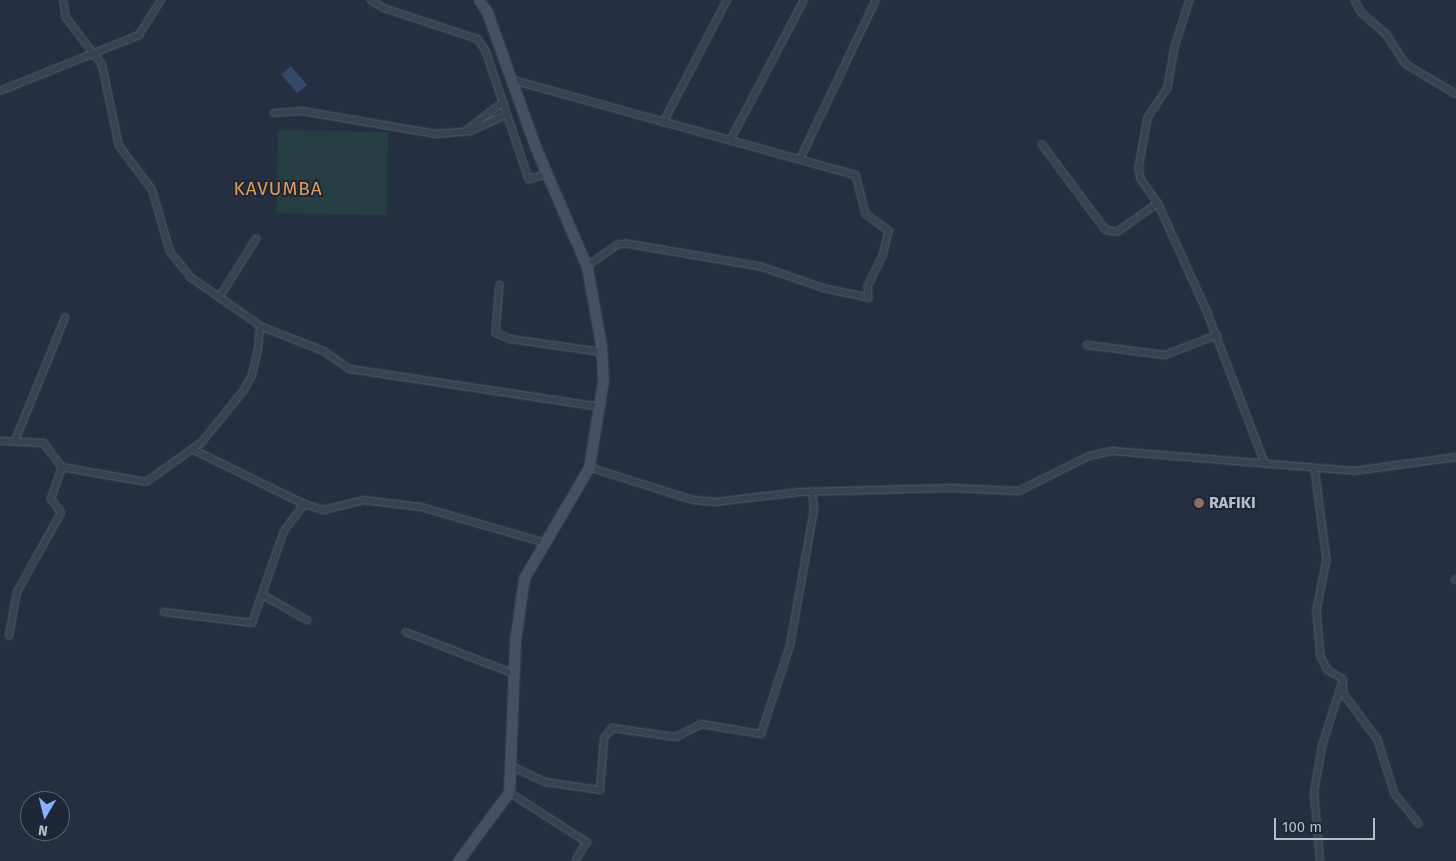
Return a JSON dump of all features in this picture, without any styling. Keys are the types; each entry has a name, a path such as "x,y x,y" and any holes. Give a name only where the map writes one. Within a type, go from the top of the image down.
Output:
{"street":[{"path":"63,0 66,18 102,65 120,146 152,190 170,252 191,278 260,326 324,351 350,369 601,407"},
{"path":"0,91 139,35 161,0"},
{"path":"371,0 384,8 478,39 486,51 506,116 529,179 548,174"},
{"path":"458,861 509,792 515,641 524,578 534,556 547,544 548,534 589,467 601,407 601,352 587,267 548,174 513,80 479,0"},
{"path":"663,122 727,0"},
{"path":"730,141 804,0"},
{"path":"800,159 876,0"},
{"path":"1190,0 1175,47 1168,88 1148,118 1141,151 1141,179 1158,203 1217,335 1265,463"},
{"path":"1355,0 1361,12 1387,35 1406,64 1456,94"},
{"path":"513,80 800,159 860,178 866,214 888,227 883,256 868,287 868,298 761,268 627,244 618,245 587,267"},
{"path":"462,132 502,103"},
{"path":"274,113 302,111 401,130 462,132 488,127 506,116"},
{"path":"1042,144 1106,230 1117,232 1158,203"},
{"path":"219,298 256,239"},
{"path":"500,285 496,333 511,339 601,352"},
{"path":"15,441 65,318"},
{"path":"0,442 44,443 62,467 146,482 194,450 252,375 260,326"},
{"path":"1087,345 1174,354 1217,335"},
{"path":"194,450 304,504 324,510 364,500 421,508 547,544"},
{"path":"589,467 693,500 715,502 812,492 951,488 1019,491 1100,452 1316,468 1369,470 1456,457"},
{"path":"8,636 20,584 61,514 51,499 62,467"},
{"path":"1316,468 1327,560 1317,610 1319,639 1328,670 1343,679"},
{"path":"511,766 545,782 600,790 604,738 612,728 676,737 701,724 760,734 790,646 814,510 812,492"},
{"path":"164,612 248,624 254,620 284,531 304,504"},
{"path":"263,595 307,620"},
{"path":"406,632 515,674"},
{"path":"1343,679 1344,694 1378,740 1395,794 1419,824"},
{"path":"1320,861 1314,793 1325,736 1343,679"},
{"path":"509,792 587,842 576,861"}],"green space":[{"path":"278,130 388,132 387,215 277,213"}],"water":[{"path":"291,66 307,85 297,94 281,74"}],"place":[{"name":"RAFIKI","path":"1199,503"}],"district":[{"name":"KAVUMBA","path":"278,189"}]}
